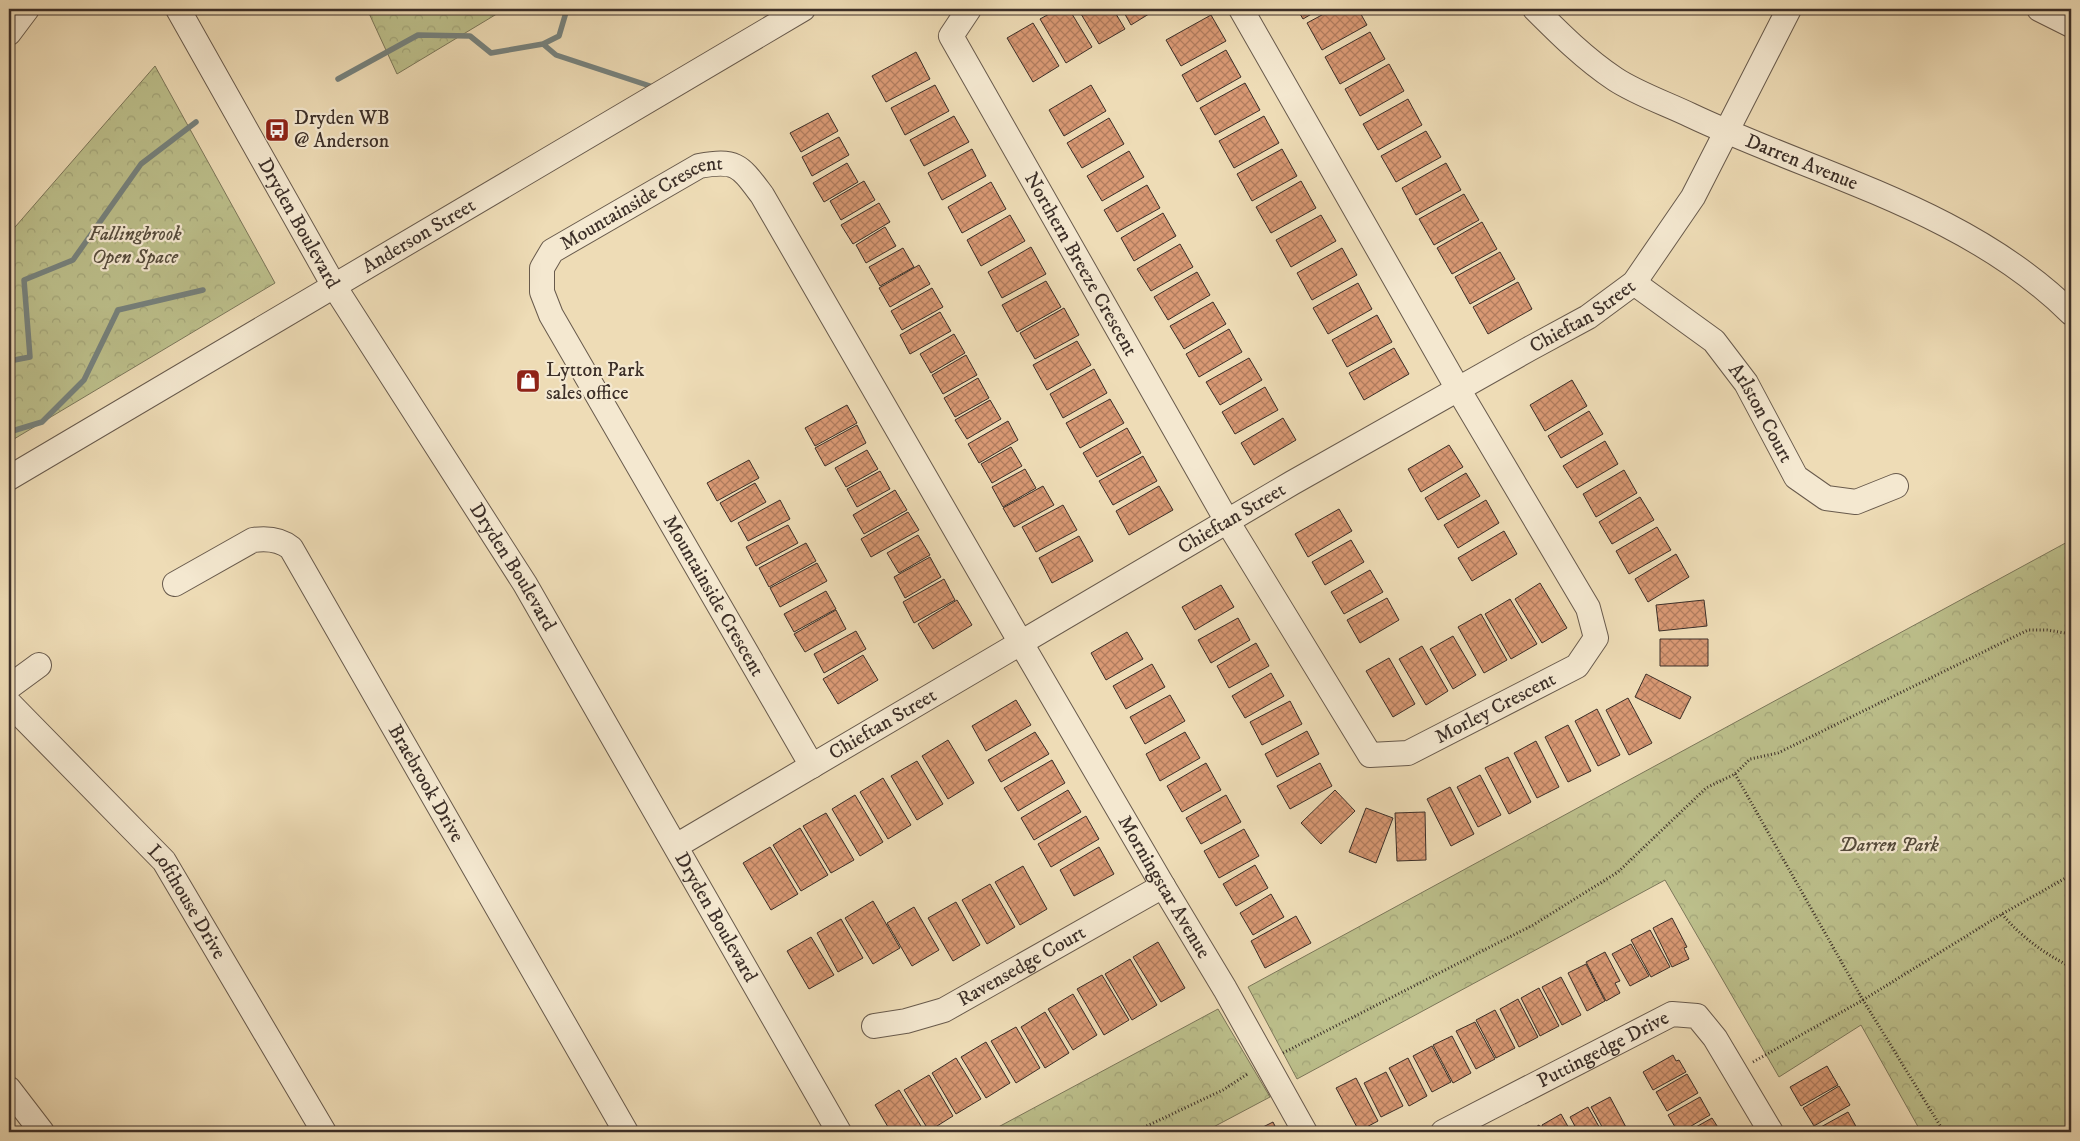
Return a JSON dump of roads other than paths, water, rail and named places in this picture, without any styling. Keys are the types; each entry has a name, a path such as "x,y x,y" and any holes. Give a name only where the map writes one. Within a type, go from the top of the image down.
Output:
{"street":[{"path":"9,33 27,9"},
{"name":"Dryden Boulevard","path":"178,9 334,286 525,584 839,1132"},
{"name":"Anderson Street","path":"9,478 803,9"},
{"name":"Northern Breeze Crescent","path":"968,9 951,36 1227,521"},
{"path":"1241,9 1458,389"},
{"name":"Darren Avenue","path":"1535,9 1566,41 1616,80 1726,132 1925,214 1968,236 2010,263 2071,313"},
{"name":"Chieftan Street","path":"676,846 1227,521 1588,317 1634,283 1693,196 1789,9"},
{"path":"2039,9 2071,24"},
{"name":"Mountainside Crescent","path":"812,766 551,315 542,292 542,268 552,251 699,166 720,162 737,166 762,195 1021,643"},
{"name":"Arlston Court","path":"1634,283 1714,340 1746,384 1796,477 1826,498 1856,502 1896,486"},
{"name":"Morley Crescent","path":"1227,521 1370,755 1408,753 1578,666 1596,638 1588,608 1458,389"},
{"name":"Braebrook Drive","path":"175,584 253,540 264,538 277,540 291,548 626,1132"},
{"name":"Morningstar Avenue","path":"1021,643 1225,989 1305,1132"},
{"path":"9,687 38,665"},
{"name":"Lofthouse Drive","path":"9,703 164,861 324,1132"},
{"name":"Ravensedge Court","path":"874,1026 906,1021 944,1010 1163,886"},
{"name":"Puttingedge Drive","path":"1443,1132 1672,1014 1697,1016 1715,1038 1771,1132"},
{"path":"9,1089 42,1132"}],"waterway":[{"path":"338,79 418,35 470,36 491,53 543,44 559,36 567,9"},
{"path":"543,44 556,55 656,88"},
{"path":"9,361 30,357 24,280 73,260 141,164 196,122"},
{"path":"9,432 42,422 84,380 118,310 203,290"}],"place":[{"name":"Dryden WB @ Anderson","path":"277,130"},
{"name":"Lytton Park sales office","path":"528,381"}],"park label":[{"name":"Fallingbrook Open Space","path":"135,246"},
{"name":"Darren Park","path":"1889,845"}]}
